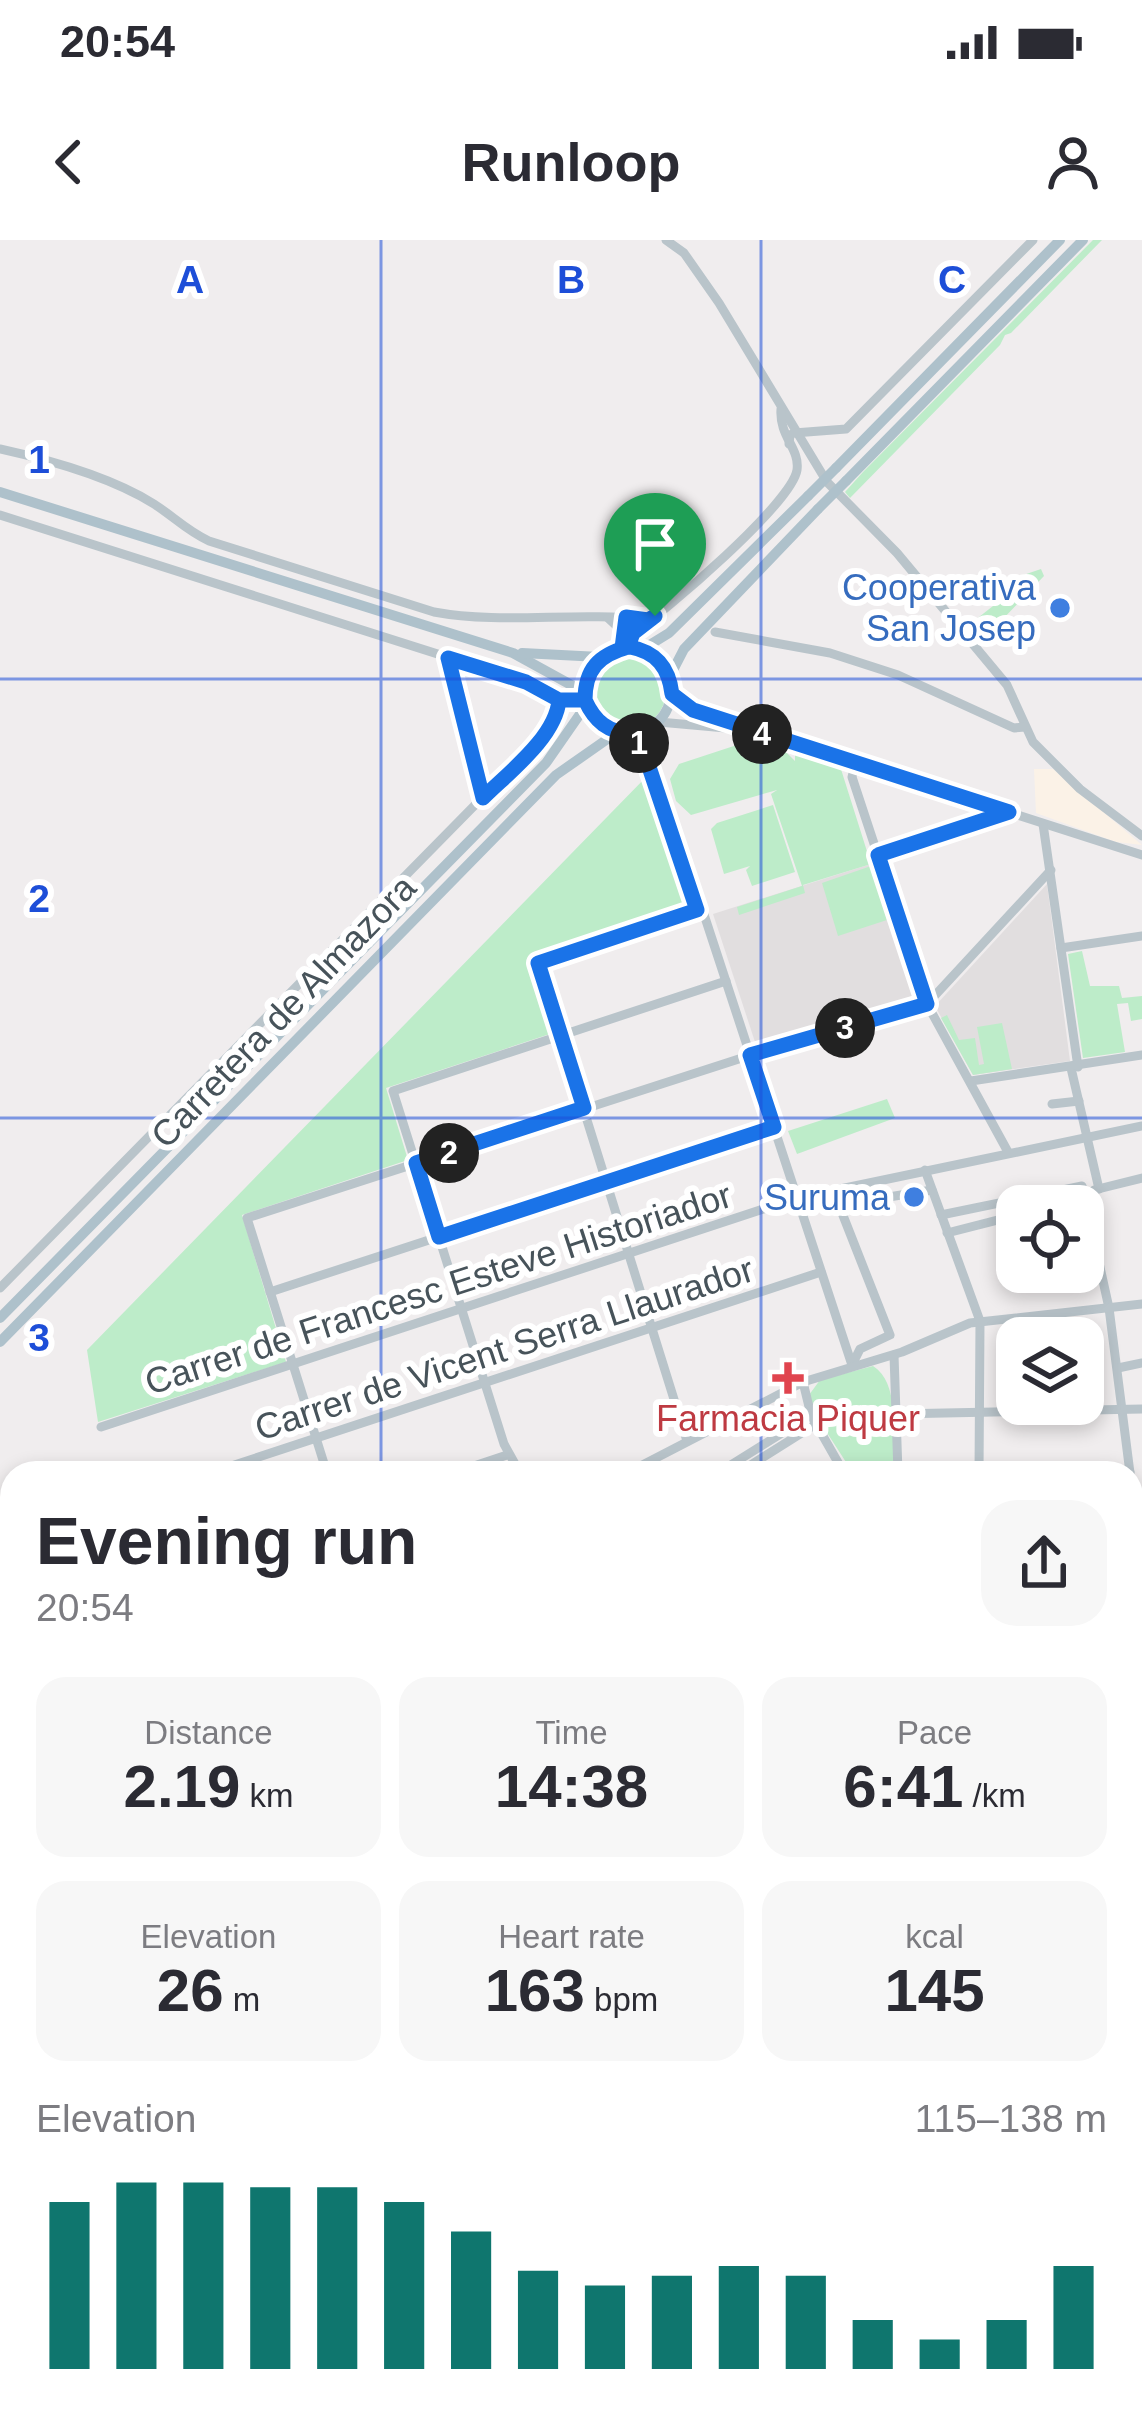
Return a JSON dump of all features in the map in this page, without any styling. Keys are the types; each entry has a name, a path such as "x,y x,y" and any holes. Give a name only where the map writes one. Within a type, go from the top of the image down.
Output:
{"main road":[{"path":"643,650 684,619 1060,240"},
{"path":"670,676 684,649 1083,240"},
{"path":"0,492 513,653 560,675 585,698 598,722 616,733 632,734 654,725 672,694 670,676 659,660 643,650 625,648 592,666 585,698"},
{"path":"513,653 602,657"},
{"name":"Carretera de Almazora","path":"0,1318 545,763 585,698"},
{"name":"Carretera de Almazora","path":"0,1342 556,775 616,733"}],"street":[{"path":"666,240 683,254 719,303 781,410 780,427 897,553 1005,682 1024,727 1064,775 1140,836"},
{"path":"792,438 846,429 1033,240"},
{"path":"628,632 651,618 782,499 796,478 798,460 792,438"},
{"path":"0,448 58,464 141,497 190,532 434,612 470,619 651,618"},
{"path":"0,515 526,682 559,700 585,698"},
{"path":"603,615 628,632"},
{"path":"625,648 630,618"},
{"path":"715,632 830,653 898,675 1014,728 1024,727"},
{"path":"448,658 483,798"},
{"path":"672,694 693,710 1142,855"},
{"path":"0,1288 534,745 559,709 559,700"},
{"path":"756,731 654,725 648,745 849,1365"},
{"path":"632,734 642,746 699,909"},
{"path":"855,765 851,777 927,1004 1007,1151"},
{"path":"878,855 1009,812"},
{"path":"1043,824 1079,1101 1099,1185"},
{"path":"323,1461 247,1218 747,1056 927,1004 1051,870"},
{"path":"687,1441 538,963 699,909"},
{"path":"1061,948 1142,936"},
{"path":"511,1461 393,1091 723,982"},
{"path":"971,1082 1142,1055"},
{"path":"1052,1104 1079,1101"},
{"name":"Carrer de Francesc Esteve Historiador","path":"101,1427 795,1199 1142,1126"},
{"path":"270,1292 771,1128"},
{"path":"925,1169 980,1321 979,1461"},
{"path":"1104,1188 1142,1178"},
{"path":"833,1190 890,1335 860,1348 849,1365"},
{"path":"839,1205 932,1190"},
{"path":"941,1216 996,1207"},
{"path":"947,1233 996,1220"},
{"name":"Carrer de Vicent Serra Llaurador","path":"246,1461 819,1273"},
{"path":"1104,1286 1129,1461"},
{"path":"650,1461 802,1382 980,1321 1142,1304"},
{"path":"888,1356 898,1461"},
{"path":"1118,1369 1142,1363"},
{"path":"802,1382 814,1419 837,1461"},
{"path":"896,1414 1142,1409"},
{"path":"754,1461 814,1419"},
{"path":"740,1461 802,1427"},
{"path":"489,1461 507,1455"}],"shaded area":[{"path":"1034,769 1053,769 1142,845 1116,842 1036,813"},
{"path":"874,863 917,997 756,1045 713,914"},
{"path":"1047,884 1070,1061 973,1075 935,1006"}],"green space":[{"path":"1093,240 1102,240 850,498 845,492 863,472"},
{"path":"1041,569 1044,576 979,644 965,628 1007,595 1003,582"},
{"path":"629,654 655,665 666,691 655,717 629,728 603,717 592,691 603,665"},
{"path":"743,743 786,752 795,761 795,753 840,766 871,864 803,885 805,893 739,915 737,907 802,886 771,794 777,790 691,815 676,801 670,779 679,764"},
{"path":"648,775 693,906 533,960 556,1032 386,1088 408,1160 242,1215 286,1362 98,1422 87,1350"},
{"path":"773,805 795,872 752,886 746,870 750,866 724,874 711,829"},
{"path":"871,866 887,920 838,936 822,883"},
{"path":"1082,951 1090,986 1119,986 1122,998 1142,996 1142,1019 1131,1021 1128,1003 1117,1004 1125,1052 1083,1058 1068,954"},
{"path":"947,1015 959,1040 975,1038 979,1065 984,1064 977,1027 1002,1023 1012,1069 973,1075 941,1018"},
{"path":"887,1099 895,1118 797,1154 788,1131"},
{"path":"873,1366 882,1374 891,1396 893,1461 845,1461 813,1411 809,1395 820,1380"}],"place":[{"name":"Cooperativa San Josep","path":"1060,608"},
{"name":"Suruma","path":"914,1197"},
{"name":"Farmacia Piquer","path":"788,1378"}],"route":[{"path":"655,616 633,633 628,647 592,666 585,700 559,700 559,709 534,745 483,798 448,658 526,682 559,700 566,703 585,700 598,722 616,733 632,734 642,746 697,910 538,963 584,1108 416,1163 439,1237 774,1127 750,1055 927,1004 878,855 1009,812 693,710 672,694 670,676 659,660 643,650 630,647 628,647 622,648 626,617 648,620 655,616"}]}
